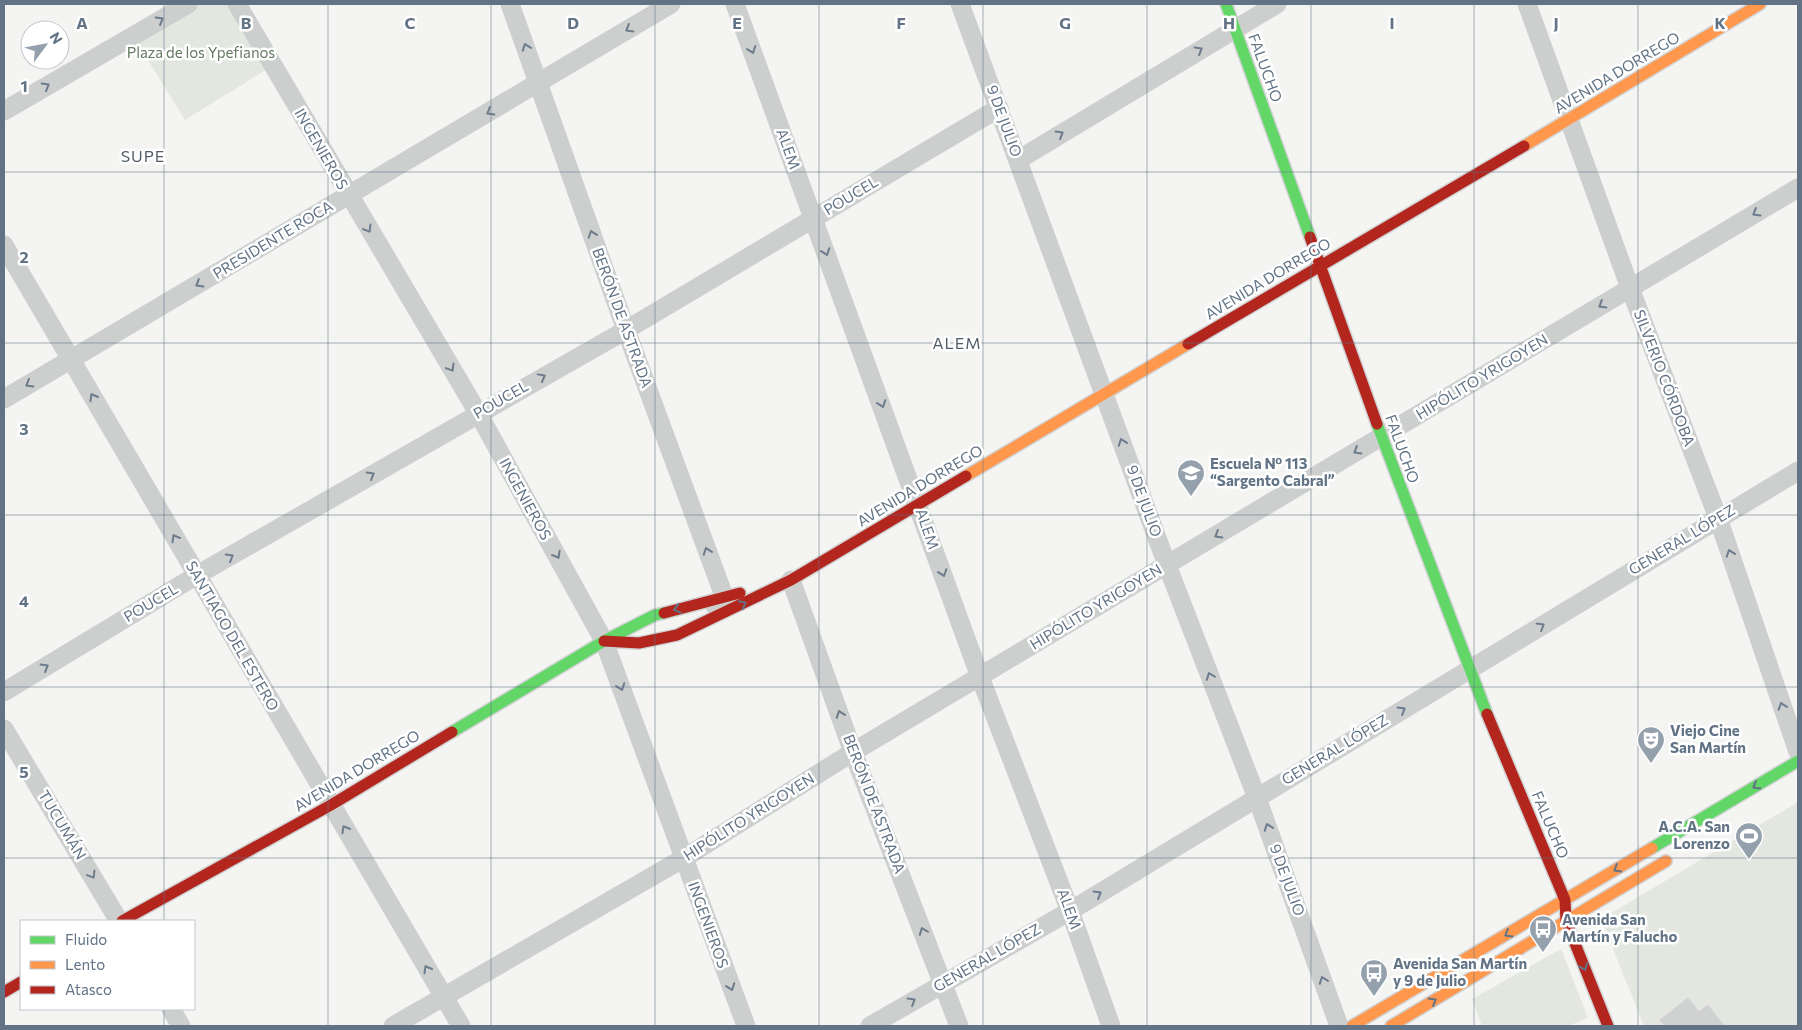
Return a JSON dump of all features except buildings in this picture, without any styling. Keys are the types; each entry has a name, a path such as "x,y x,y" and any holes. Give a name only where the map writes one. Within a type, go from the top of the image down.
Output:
{"main road":[{"name":"FALUCHO","path":"1226,4 1382,437 1469,670 1565,900 1566,922 1608,1026"},
{"name":"AVENIDA DORREGO","path":"604,641 639,644 676,635 791,580 1320,265 1570,119 1760,4"},
{"name":"AVENIDA DORREGO","path":"122,920 331,805 604,641 655,615 791,580"},
{"path":"1352,1026 1798,761"},
{"path":"1391,1026 1566,922 1583,917 1673,857"},
{"path":"1565,900 1583,917"},
{"path":"4,992 20,983"}],"street":[{"path":"4,111 188,4"},
{"name":"INGENIEROS","path":"236,4 478,413 604,641 746,1026"},
{"name":"BERÓN DE ASTRADA","path":"510,4 626,330 724,596"},
{"name":"PRESIDENTE ROCA","path":"4,399 671,4"},
{"name":"ALEM","path":"736,4 919,504 980,677 1070,911 1111,1026"},
{"name":"9 DE JULIO","path":"960,4 1167,565 1257,798 1339,1026"},
{"path":"1018,160 1234,28 1277,4"},
{"name":"SILVERIO CÓRDOBA","path":"1527,4 1630,288 1718,518 1798,752"},
{"name":"POUCEL","path":"4,692 197,576 478,413 626,330 999,108"},
{"name":"HIPÓLITO YRIGOYEN","path":"393,1026 684,858 854,752 1798,188"},
{"name":"SANTIAGO DEL ESTERO","path":"4,245 461,1026"},
{"name":"GENERAL LÓPEZ","path":"870,1026 1070,911 1798,471"},
{"name":"BERÓN DE ASTRADA","path":"791,580 854,752 959,1026"},
{"path":"699,625 724,596"},
{"name":"TUCUMÁN","path":"4,729 119,920"},
{"path":"172,1010 182,1026"}],"green space":[{"name":"Plaza de los Ypefianos","path":"188,4 237,4 272,66 185,120 133,36"},
{"name":"A.C.A. San Lorenzo","path":"1798,802 1798,1026 1644,1026 1601,919"},
{"path":"1561,949 1588,1018 1568,1026 1482,1026 1472,999"}],"traffic: fast":[{"path":"1226,4 1310,237"},
{"path":"1377,424 1487,714"},
{"path":"452,732 604,641 655,615 664,613"},
{"path":"1652,848 1798,761"}],"traffic: slow":[{"path":"1524,146 1760,4"},
{"path":"966,476 1188,344"},
{"path":"1352,1026 1652,848"},
{"path":"1391,1026 1666,861"}],"traffic: jam":[{"path":"1188,344 1524,146"},
{"path":"1310,237 1377,424"},
{"path":"604,641 639,643 677,635 791,580 966,476"},
{"path":"664,613 740,593"},
{"path":"1487,714 1565,900 1566,921 1608,1026"},
{"path":"124,920 331,805 452,732"},
{"path":"4,992 20,983"}],"place":[{"name":"Escuela Nº 113 “Sargento Cabral”","path":"1191,497"},
{"name":"Viejo Cine San Martín","path":"1651,764"},
{"name":"A.C.A. San Lorenzo","path":"1749,860"},
{"name":"Avenida San Martín y Falucho","path":"1543,953"},
{"name":"Avenida San Martín y 9 de Julio","path":"1374,997"}],"district":[{"name":"SUPE","path":"143,156"},
{"name":"ALEM","path":"957,343"}]}
